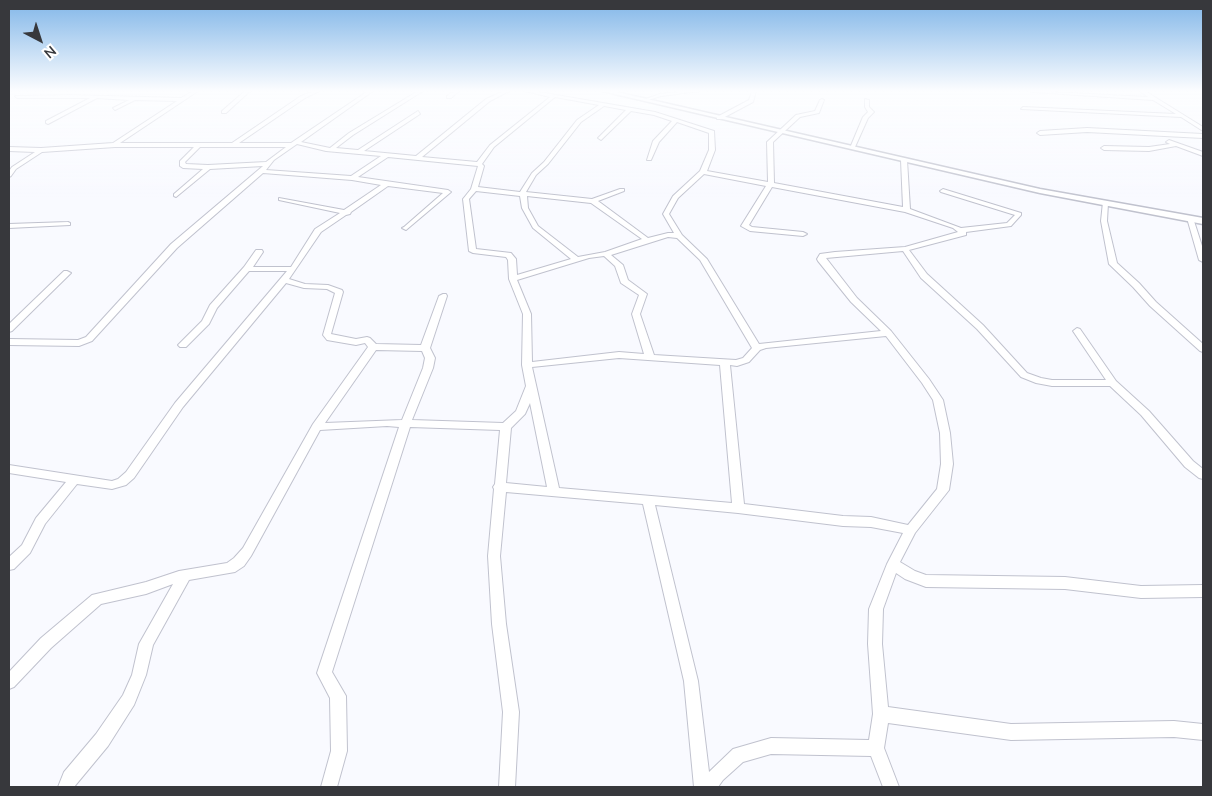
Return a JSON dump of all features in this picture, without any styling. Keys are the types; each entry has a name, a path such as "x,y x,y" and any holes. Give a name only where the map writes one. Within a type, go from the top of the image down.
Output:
{"street":[{"path":"115,145 140,128"},
{"path":"233,145 258,128"},
{"path":"9,342 79,344 89,339 174,246 272,159 298,143 316,128"},
{"path":"332,149 361,128"},
{"path":"360,151 395,128"},
{"path":"418,158 454,128"},
{"path":"514,128 492,146 479,164 481,166 474,189 466,199 473,251 508,255 512,259 513,279 527,314 527,366 554,492"},
{"path":"574,128 546,164 534,174 523,192 526,208 535,227 576,259"},
{"path":"601,138 611,128"},
{"path":"649,160 656,141 668,128"},
{"path":"700,128 712,132 712,150 704,172 675,197 666,214 679,236 699,253 757,348"},
{"path":"768,128 904,160 1105,203 1203,221"},
{"path":"785,128 770,142 771,183 745,228 803,234"},
{"path":"852,148 861,128"},
{"path":"1040,133 1087,130 1203,136"},
{"path":"1153,134 1175,145 1203,154"},
{"path":"298,143 332,149 479,164"},
{"path":"9,149 41,150 115,145 292,146"},
{"path":"199,145 182,162 183,166 265,167 448,192 406,228"},
{"path":"1104,148 1149,149 1175,145"},
{"path":"9,175 12,168 41,150"},
{"path":"352,178 388,154"},
{"path":"904,160 907,210"},
{"path":"176,195 208,167"},
{"path":"704,172 771,183 907,210 962,230 1008,225 1019,214 943,191"},
{"path":"9,469 112,485 122,482 130,475 179,405 293,269 318,232 348,213 387,184"},
{"path":"474,189 523,192 593,201 622,190"},
{"path":"281,198 348,213"},
{"path":"593,201 647,240"},
{"path":"1105,203 1104,221 1113,264 1153,304 1203,349"},
{"path":"1190,218 1203,260"},
{"path":"9,226 68,224"},
{"path":"891,787 876,748 881,714 875,644 876,609 893,564 911,530 943,490 947,464 945,433 938,400 926,380 888,333 854,300 821,259 822,256 829,255 904,248 960,234 963,233 962,230"},
{"path":"513,279 576,259 606,254 647,240 668,235 679,236"},
{"path":"904,248 924,276 980,327 1024,375 1039,382 1113,383"},
{"path":"183,345 206,322 213,307 260,252"},
{"path":"606,254 619,265 624,281 643,294 636,314 650,358"},
{"path":"247,269 293,269"},
{"path":"9,329 67,274"},
{"path":"284,280 304,286 336,289 339,292 327,335 356,342 367,340 373,347 425,348"},
{"path":"329,787 339,751 338,696 324,674 406,423 428,368 430,358 425,348 443,296"},
{"path":"1077,331 1113,383 1145,413 1189,464 1203,475"},
{"path":"527,366 619,356 725,364 746,360 757,348 764,345 888,333"},
{"path":"9,682 46,643 97,599 146,588 185,575 230,568 239,562 248,552 317,427 373,347"},
{"path":"725,364 738,508"},
{"path":"506,787 511,712 499,624 494,556 506,427 521,412 531,386"},
{"path":"317,427 406,423 506,427"},
{"path":"9,564 26,549 40,521 74,479"},
{"path":"500,487 738,508 843,521 870,522 911,530"},
{"path":"648,501 691,680 702,787"},
{"path":"893,564 910,575 926,581 1065,584 1141,592 1203,591"},
{"path":"66,787 70,778 102,740 129,700 139,675 146,644 185,575"},
{"path":"881,714 1010,732 1167,729 1203,732"},
{"path":"709,787 717,774 739,755 771,746 876,748"}]}
